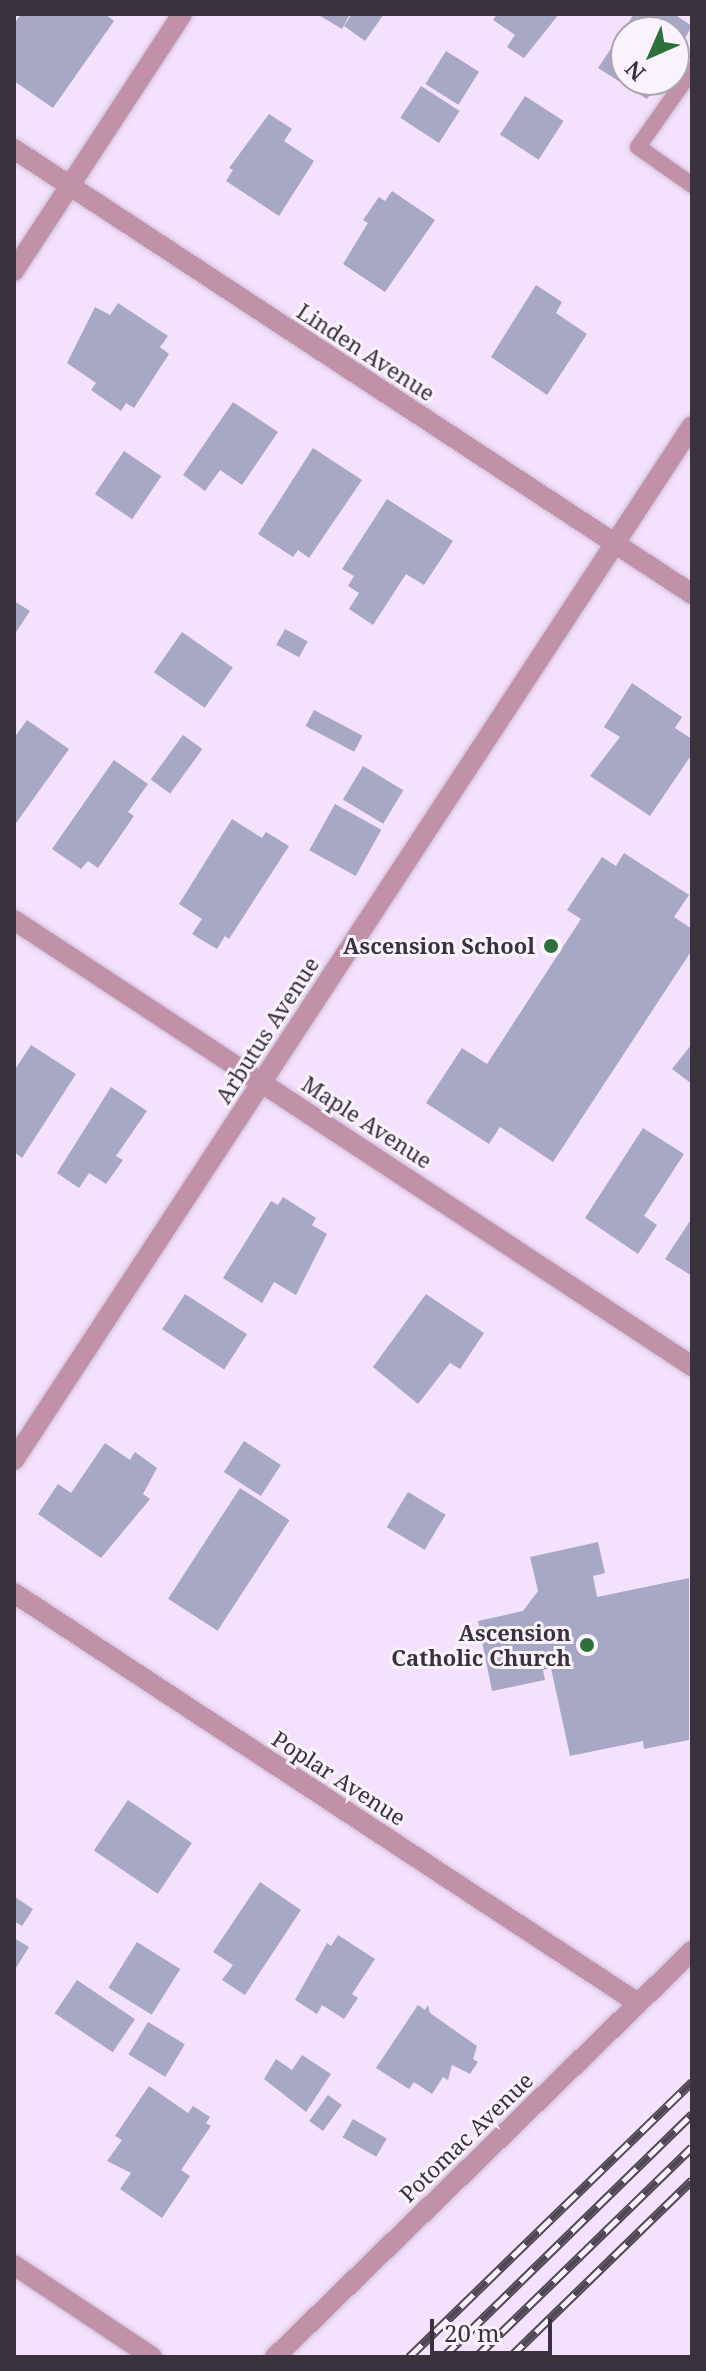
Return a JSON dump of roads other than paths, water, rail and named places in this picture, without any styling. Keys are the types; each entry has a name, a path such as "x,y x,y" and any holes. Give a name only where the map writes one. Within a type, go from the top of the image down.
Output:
{"street":[{"path":"14,271 182,14"},
{"name":"Linden Avenue","path":"14,149 692,594"},
{"name":"Arbutus Avenue","path":"14,1460 692,426"},
{"name":"Maple Avenue","path":"14,920 692,1366"},
{"name":"Poplar Avenue","path":"14,1593 638,2003"},
{"name":"Potomac Avenue","path":"275,2357 692,1951"},
{"path":"14,2265 152,2357"}],"lane":[{"path":"692,70 638,147 692,185"}],"railway":[{"path":"409,2357 692,2082"},
{"path":"443,2357 692,2114"},
{"path":"476,2357 692,2147"},
{"path":"510,2357 692,2180"}],"place":[{"name":"Ascension School","path":"551,946"},
{"name":"Ascension Catholic Church","path":"587,1645"}]}
